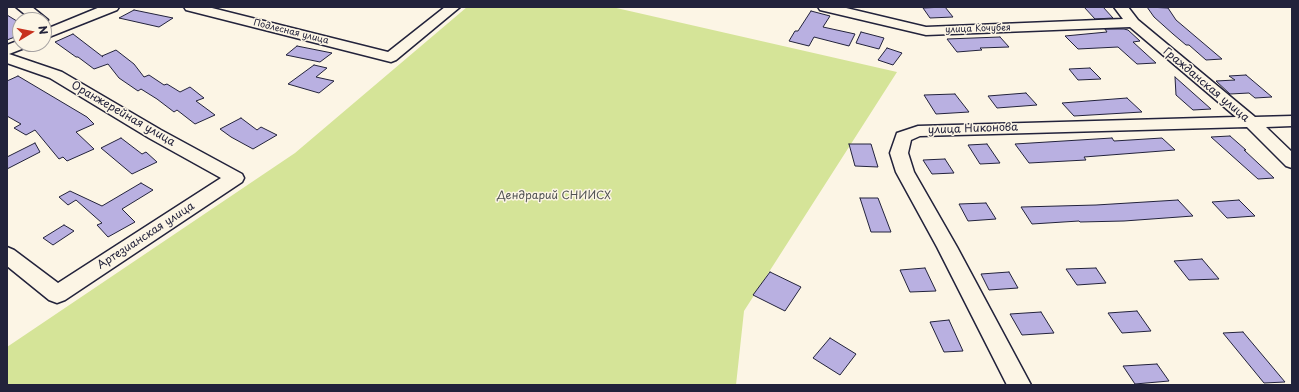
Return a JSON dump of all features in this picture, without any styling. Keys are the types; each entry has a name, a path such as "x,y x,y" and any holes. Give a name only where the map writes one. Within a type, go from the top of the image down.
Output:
{"street":[{"path":"52,28 112,7"},
{"name":"Подлесная улица","path":"190,7 391,57 452,7"},
{"name":"улица Кочубея","path":"825,7 926,31 1133,22"},
{"name":"Гражданская улица","path":"1121,7 1133,22 1250,122 1292,162"},
{"name":"Оранжерейная улица","path":"7,58 56,75 155,134 235,178"},
{"path":"1250,122 1268,123 1292,121"},
{"name":"улица Никонова","path":"1019,385 947,247 905,172 899,153 903,137 918,131 1250,122"},
{"name":"Артезианская улица","path":"7,255 57,294 235,178"}],"green space":[{"name":"Дендрарий СНИИСХ","path":"467,7 612,7 897,72 744,311 736,385 7,385 7,347 295,153"}],"building":[{"path":"945,7 953,17 930,18 923,8"},
{"path":"1084,7 1103,7 1113,18 1095,19"},
{"path":"1147,7 1168,8 1176,20 1222,59 1206,60 1154,17"},
{"path":"134,10 173,18 159,27 119,18"},
{"path":"811,11 830,16 823,27 855,34 849,46 814,37 809,46 789,41 795,31 798,31"},
{"path":"7,15 12,18 12,38 7,40"},
{"path":"1105,29 1128,30 1140,41 1133,42 1156,63 1137,64 1118,47 1078,49 1065,36 1107,32"},
{"path":"861,32 884,38 879,49 856,43"},
{"path":"73,34 103,57 102,56 116,50 134,64 144,77 149,75 164,85 167,84 180,92 190,87 204,98 196,101 215,115 195,124 177,110 174,112 141,89 138,91 119,78 108,64 94,69 55,42"},
{"path":"1000,37 1009,47 980,48 982,50 957,52 947,39"},
{"path":"297,46 332,53 320,62 286,55"},
{"path":"887,48 902,53 893,65 878,60"},
{"path":"314,65 327,68 316,77 334,81 319,93 288,84"},
{"path":"1090,68 1101,79 1078,80 1069,69"},
{"path":"1246,75 1272,97 1255,98 1249,93 1230,94 1216,81 1235,80 1229,76"},
{"path":"18,76 87,117 94,124 76,132 94,149 67,161 63,157 59,159 35,130 26,135 14,128 21,124 7,116 7,81"},
{"path":"1175,77 1211,109 1193,110 1176,95"},
{"path":"1026,93 1037,105 997,108 988,96"},
{"path":"955,94 969,112 936,114 924,95"},
{"path":"1127,98 1142,112 1074,116 1062,103"},
{"path":"241,118 257,130 261,127 277,135 253,149 220,129"},
{"path":"1230,136 1274,178 1258,179 1211,137"},
{"path":"121,138 142,154 146,152 157,162 132,174 101,148"},
{"path":"1112,138 1114,141 1162,138 1175,150 1084,157 1086,160 1029,163 1015,144"},
{"path":"35,143 40,152 7,169 7,157"},
{"path":"849,144 871,144 878,167 855,166"},
{"path":"987,144 1000,163 980,164 968,145"},
{"path":"945,159 954,173 932,174 923,160"},
{"path":"141,183 153,190 122,209 135,222 108,237 97,225 102,223 76,200 68,205 59,197 70,191 102,206"},
{"path":"860,198 878,198 891,232 871,232"},
{"path":"1178,200 1193,216 1124,221 1079,221 1032,224 1021,207 1096,205"},
{"path":"1239,200 1255,216 1227,218 1212,202"},
{"path":"986,203 996,219 968,221 959,204"},
{"path":"64,225 74,231 53,245 43,238"},
{"path":"1202,259 1219,279 1189,280 1174,261"},
{"path":"925,268 936,291 910,292 900,270"},
{"path":"1096,268 1106,283 1077,285 1066,269"},
{"path":"770,272 801,287 785,311 753,295"},
{"path":"1009,272 1018,288 989,290 981,274"},
{"path":"1137,311 1151,331 1122,333 1108,313"},
{"path":"1041,312 1054,333 1022,335 1010,314"},
{"path":"949,320 963,351 944,352 930,322"},
{"path":"1243,332 1285,382 1264,383 1223,333"},
{"path":"830,338 856,354 840,375 813,358"},
{"path":"1157,364 1169,381 1135,384 1123,366"}]}
